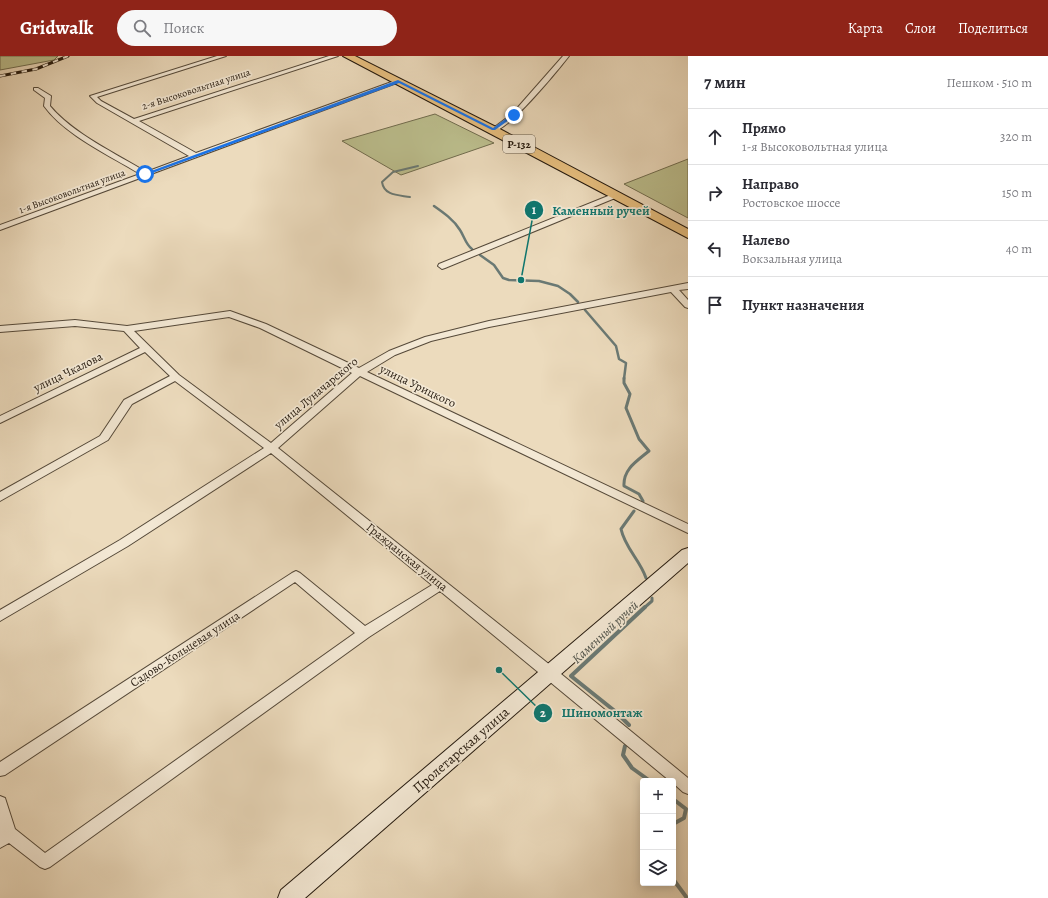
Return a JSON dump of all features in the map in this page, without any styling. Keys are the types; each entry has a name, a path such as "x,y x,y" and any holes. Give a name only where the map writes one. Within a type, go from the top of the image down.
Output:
{"main road":[{"name":"Р-132","path":"348,56 494,130 688,234"},
{"name":"Пролетарская улица","path":"288,898 688,554"}],"street":[{"path":"195,156 99,102 93,96 223,56"},
{"name":"2-я Высоковольтная улица","path":"133,121 334,56"},
{"path":"494,130 514,115 566,56"},
{"name":"1-я Высоковольтная улица","path":"0,228 399,81"},
{"path":"36,89 48,96 49,99 47,106 57,116 75,130 145,174"},
{"path":"442,266 616,196"},
{"name":"улица Луначарского","path":"0,616 124,543 271,448 359,372 392,353 428,339 489,324 688,286"},
{"path":"673,289 688,304"},
{"name":"улица Урицкого","path":"0,330 75,323 127,329 230,314 263,326 688,529"},
{"name":"Гражданская улица","path":"127,329 148,348 176,378 271,448 550,673 688,787"},
{"name":"улица Чкалова","path":"0,420 148,348"},
{"path":"0,497 104,438 128,402 176,378"},
{"name":"Садово-Кольцевая улица","path":"0,770 296,576 364,634"},
{"path":"0,803 4,837 45,862 364,634 441,585"}],"green space":[{"path":"0,56 58,56 54,60 0,70"},
{"path":"435,114 494,143 401,175 342,141"},
{"path":"688,159 688,218 624,184"}],"waterway":[{"name":"Каменный ручей","path":"410,197 389,192 383,187 382,182 393,172 418,166"},
{"name":"Каменный ручей","path":"434,206 455,223 472,249"},
{"name":"Каменный ручей","path":"480,255 494,265 503,278 509,280 539,281 558,286 570,294 578,302"},
{"name":"Каменный ручей","path":"585,310 616,346 619,359 626,363 624,379"},
{"name":"Каменный ручей","path":"624,379 624,383 630,394 626,408 639,439 649,451 628,470 624,480 624,486 639,494 643,501"},
{"name":"Каменный ручей","path":"634,511 621,529 626,542 646,578"},
{"name":"Каменный ручей","path":"644,608 652,601 652,598"},
{"name":"Каменный ручей","path":"629,725 616,712 571,676 645,607"},
{"name":"Каменный ручей","path":"625,746 623,755 632,768 646,778"},
{"name":"Каменный ручей","path":"676,801 686,809 684,818 676,822"},
{"name":"Каменный ручей","path":"676,883 687,898"}],"railway":[{"path":"0,76 36,69 68,56"}],"place":[{"name":"Каменный ручей","path":"521,280"},
{"name":"Шиномонтаж","path":"499,670"}],"route":[{"path":"145,174 399,81 494,130 514,115"}]}
